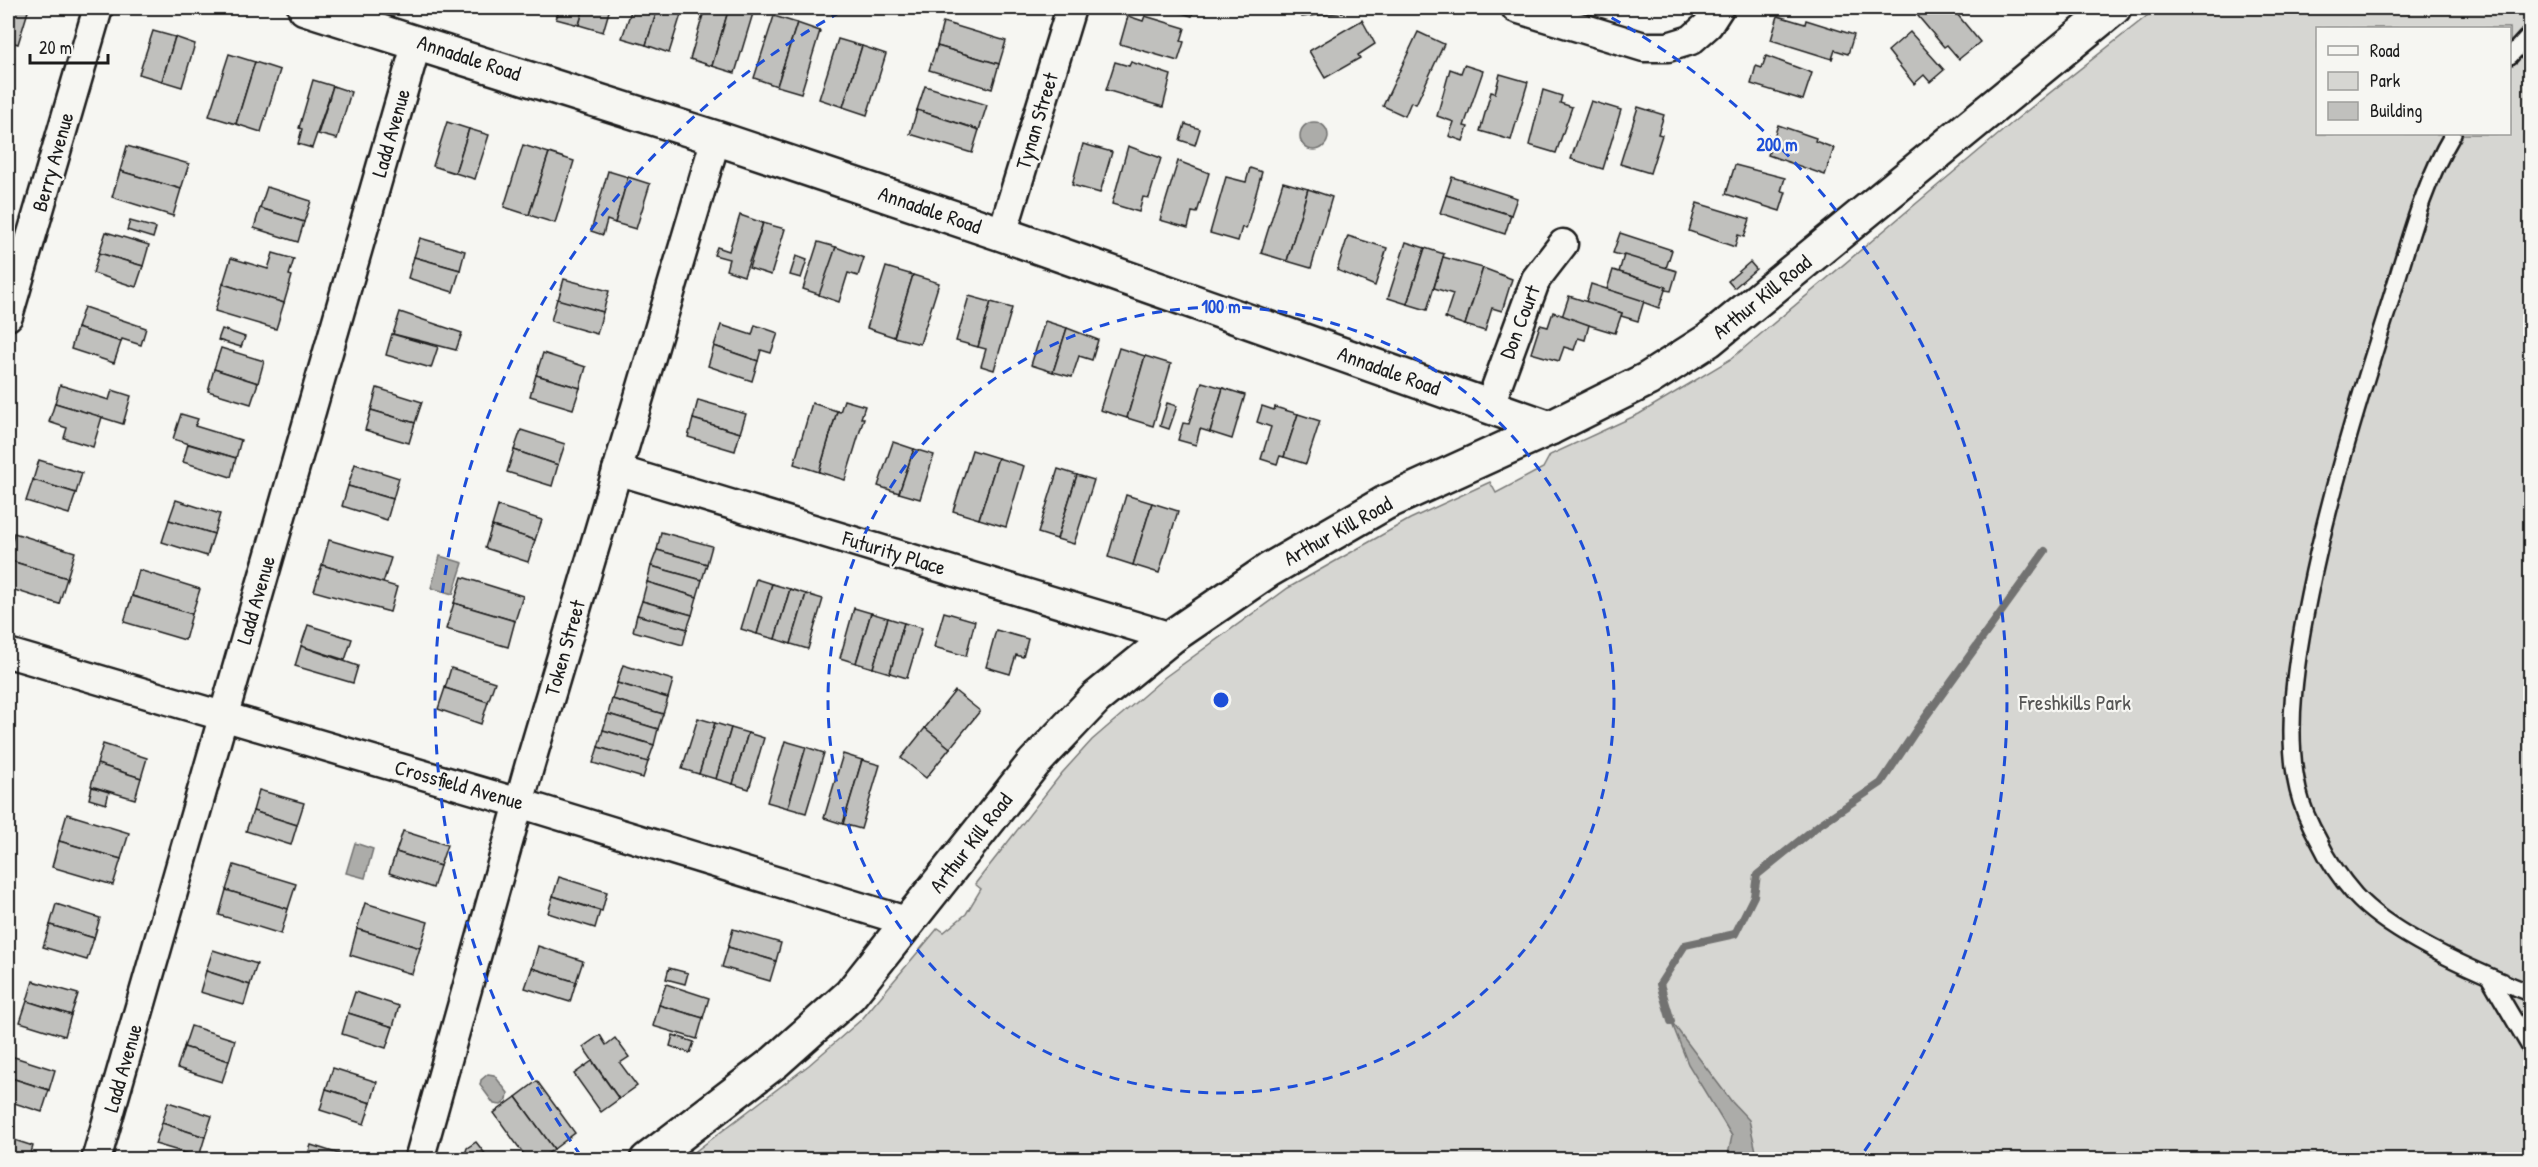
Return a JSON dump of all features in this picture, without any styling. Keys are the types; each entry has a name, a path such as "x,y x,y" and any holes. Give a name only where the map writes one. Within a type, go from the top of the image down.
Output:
{"street":[{"name":"Berry Avenue","path":"8,316 98,8"},
{"name":"Annadale Road","path":"305,8 716,138 1002,234 1550,428"},
{"name":"Tynan Street","path":"1002,234 1071,8"},
{"path":"1516,8 1644,47 1668,47 1691,40 1708,25 1719,8"},
{"name":"Arthur Kill Road","path":"646,1160 775,1062 850,994 1034,763 1096,698 1171,637 1269,570 1385,503 1550,428 1648,379 1710,340 2114,8"},
{"name":"Ladd Avenue","path":"96,1160 417,42"},
{"name":"Token Street","path":"418,1160 519,803 716,138"},
{"name":"Don Court","path":"1489,407 1536,279 1563,244"},
{"name":"Futurity Place","path":"617,470 1171,637"},
{"name":"Crossfield Avenue","path":"8,653 519,803 909,922"}],"lane":[{"path":"2511,55 2530,34"},
{"path":"2452,135 2433,174 2411,236 2350,428 2319,543 2298,649 2293,708 2295,771 2298,791 2319,843 2338,874 2356,897 2398,930 2489,977 2530,993"},
{"path":"2489,977 2530,1047"}],"green space":[{"name":"Freshkills Park","path":"2157,8 2530,8 2530,1159 684,1160 809,1065 862,1019 938,928 944,932 966,914 981,889 975,884 1062,773 1092,740 1165,677 1288,588 1410,519 1490,482 1496,493 1543,468 1550,455 1639,414 1731,359 2018,118"}],"shaded area":[{"path":"1314,122 1324,126 1328,136 1324,146 1314,150 1304,146 1300,136 1304,126"},
{"path":"440,556 463,563 453,594 431,588"},
{"path":"355,843 373,849 365,878 346,873"},
{"path":"1671,1021 1732,1102 1749,1120 1760,1159 1727,1159 1732,1136 1688,1064"},
{"path":"488,1074 494,1075 508,1093 507,1100 501,1105 494,1104 480,1085 481,1080"}],"building":[{"path":"8,8 29,8 18,44 8,41"},
{"path":"560,8 584,8 579,25 556,19"},
{"path":"584,8 610,8 603,32 579,25"},
{"path":"632,8 658,8 646,45 622,38"},
{"path":"658,8 683,8 669,53 646,45"},
{"path":"705,8 729,8 712,66 690,59"},
{"path":"729,8 754,10 735,73 712,66"},
{"path":"995,8 1020,8 1018,15"},
{"path":"1165,8 1194,8 1192,16"},
{"path":"1300,8 1343,8 1343,12 1302,17"},
{"path":"1928,8 1952,8 1980,42 1959,59 1947,45 1944,47 1918,16"},
{"path":"774,16 797,23 777,86 754,78"},
{"path":"1128,16 1143,21 1145,16 1185,28 1181,41 1184,42 1178,61 1120,44"},
{"path":"1778,16 1805,24 1806,20 1854,35 1848,54 1835,50 1832,59 1771,40"},
{"path":"1362,20 1375,44 1358,55 1360,58 1325,78 1309,51"},
{"path":"943,22 1006,41 999,64 937,46"},
{"path":"797,23 820,31 801,93 777,86"},
{"path":"153,31 175,37 162,81 139,74"},
{"path":"1418,32 1444,44 1416,104 1411,102 1405,116 1383,106"},
{"path":"1910,32 1944,70 1930,82 1924,75 1914,84 1888,51"},
{"path":"175,37 195,44 182,87 162,81"},
{"path":"838,39 862,46 843,107 819,99"},
{"path":"862,46 886,54 867,115 843,107"},
{"path":"937,46 999,64 992,89 929,70"},
{"path":"229,54 255,62 236,124 209,116"},
{"path":"8,55 14,57 8,79"},
{"path":"1766,56 1812,73 1803,100 1751,84 1756,66 1762,68"},
{"path":"255,62 280,70 261,132 236,124"},
{"path":"1115,62 1129,66 1131,62 1171,75 1163,107 1106,90"},
{"path":"1464,65 1483,71 1464,126 1468,127 1463,141 1449,136 1454,122 1437,116 1450,69 1461,73"},
{"path":"1500,74 1528,82 1511,140 1480,131 1491,92 1495,93"},
{"path":"313,80 333,86 312,148 298,144 302,129 299,128"},
{"path":"333,86 351,92 337,139 318,134"},
{"path":"925,86 987,105 979,130 917,110"},
{"path":"1543,90 1562,96 1560,103 1572,107 1556,153 1529,145"},
{"path":"1591,101 1621,110 1603,169 1571,159"},
{"path":"1638,107 1664,115 1658,134 1662,135 1650,173 1620,164"},
{"path":"917,110 979,130 972,153 910,134"},
{"path":"447,122 469,129 455,173 433,166"},
{"path":"1185,124 1200,129 1195,145 1180,140"},
{"path":"1778,125 1816,138 1815,141 1834,148 1825,175 1768,155"},
{"path":"469,129 489,135 475,179 455,173"},
{"path":"1083,144 1112,152 1100,193 1072,185"},
{"path":"523,145 549,153 529,215 504,207"},
{"path":"127,146 189,164 181,189 120,171"},
{"path":"1128,146 1161,158 1149,198 1143,197 1139,212 1112,204"},
{"path":"549,153 574,161 555,223 529,215"},
{"path":"1178,161 1209,173 1197,213 1192,212 1188,228 1160,220"},
{"path":"1735,165 1785,178 1781,191 1786,192 1780,211 1726,194"},
{"path":"1250,168 1262,172 1246,229 1242,227 1238,241 1210,233 1226,177 1246,182"},
{"path":"120,171 181,189 173,216 112,197"},
{"path":"608,171 628,177 615,223 607,220 603,235 591,231"},
{"path":"628,177 650,184 636,229 615,223"},
{"path":"1452,177 1517,198 1511,215 1446,195"},
{"path":"1283,182 1308,189 1287,261 1261,253"},
{"path":"267,187 311,201 304,222 260,208"},
{"path":"1308,189 1332,197 1311,268 1287,261"},
{"path":"1446,195 1511,215 1505,234 1440,213"},
{"path":"1697,203 1750,219 1744,237 1738,235 1735,247 1689,231"},
{"path":"260,208 304,222 298,242 254,228"},
{"path":"740,215 763,223 744,276 726,270 729,259 714,255 717,247 729,251"},
{"path":"130,221 156,228 153,238 127,230"},
{"path":"763,223 785,229 771,275 749,268"},
{"path":"106,232 149,245 143,266 99,253"},
{"path":"1620,233 1672,250 1666,268 1613,253"},
{"path":"1348,236 1387,248 1375,286 1337,270"},
{"path":"420,238 465,251 460,270 414,257"},
{"path":"818,242 836,247 821,295 803,289"},
{"path":"1406,242 1425,248 1407,304 1388,298"},
{"path":"836,247 864,258 858,276 848,273 839,302 819,295"},
{"path":"1425,248 1444,254 1427,310 1407,304"},
{"path":"99,253 143,266 136,287 93,273"},
{"path":"273,253 294,259 289,275 292,276 284,303 223,284 231,258 268,269"},
{"path":"1624,255 1677,271 1671,291 1665,290 1666,287 1619,272"},
{"path":"796,256 807,260 801,278 790,275"},
{"path":"414,257 460,270 453,292 408,278"},
{"path":"1443,257 1483,268 1465,325 1445,318 1453,294 1434,288"},
{"path":"1750,262 1756,269 1734,288 1728,281"},
{"path":"886,267 913,275 894,337 867,328"},
{"path":"1483,268 1512,279 1502,311 1492,308 1485,331 1465,325"},
{"path":"1613,270 1666,287 1659,308 1607,289"},
{"path":"913,275 939,283 920,344 894,337"},
{"path":"564,279 609,291 603,312 558,300"},
{"path":"223,284 284,303 276,329 215,311"},
{"path":"1591,284 1644,301 1638,321 1621,316 1622,313 1586,302"},
{"path":"969,296 991,302 978,347 956,341"},
{"path":"1569,296 1622,313 1615,333 1562,317"},
{"path":"557,299 603,312 597,334 551,321"},
{"path":"991,302 1012,308 994,370 981,366 986,349 978,347"},
{"path":"84,307 146,328 141,345 122,339 121,342 77,328"},
{"path":"400,312 462,333 456,350 393,334"},
{"path":"1553,312 1589,325 1585,340 1578,338 1574,350 1564,347 1559,361 1531,353 1540,325 1548,327"},
{"path":"1045,321 1067,328 1053,372 1031,365"},
{"path":"721,325 752,335 755,325 778,333 771,353 761,350 758,361 714,346"},
{"path":"77,328 121,342 114,363 71,349"},
{"path":"1067,328 1098,340 1092,360 1079,356 1072,377 1053,372"},
{"path":"222,329 245,337 241,347 218,340"},
{"path":"392,334 438,347 431,368 386,355"},
{"path":"714,346 758,361 752,381 708,366"},
{"path":"221,348 264,361 258,383 214,369"},
{"path":"1119,348 1145,356 1127,418 1100,410"},
{"path":"543,353 586,367 580,388 536,375"},
{"path":"1145,356 1171,364 1153,426 1127,418"},
{"path":"214,369 258,383 251,404 208,391"},
{"path":"536,375 580,388 573,409 530,396"},
{"path":"1202,382 1223,388 1210,432 1200,429 1196,445 1178,440 1183,423 1189,424"},
{"path":"60,385 109,400 112,390 131,396 123,424 55,403"},
{"path":"377,388 422,402 415,423 371,410"},
{"path":"1223,388 1245,395 1232,439 1210,432"},
{"path":"698,400 746,414 740,433 693,419"},
{"path":"844,400 865,406 861,418 864,418 845,480 819,472 837,411 840,412"},
{"path":"55,403 102,417 93,447 64,438 67,428 49,422"},
{"path":"812,403 837,411 819,472 794,464"},
{"path":"1167,403 1177,406 1169,429 1160,426"},
{"path":"1262,406 1274,410 1275,407 1298,414 1284,457 1280,456 1277,464 1261,459 1271,427 1257,422"},
{"path":"371,410 415,423 409,443 365,430"},
{"path":"181,414 198,419 195,426 241,440 236,458 173,439"},
{"path":"1298,414 1320,421 1306,464 1284,457"},
{"path":"693,419 740,433 735,451 688,437"},
{"path":"521,430 565,444 558,465 514,450"},
{"path":"893,442 914,449 899,493 878,486"},
{"path":"188,444 236,458 231,477 183,462"},
{"path":"914,449 934,455 920,499 899,493"},
{"path":"514,450 558,465 552,486 507,472"},
{"path":"972,450 998,458 979,519 953,511"},
{"path":"998,458 1024,466 1006,527 979,519"},
{"path":"39,460 82,473 76,493 33,480"},
{"path":"355,464 399,478 393,499 348,486"},
{"path":"1058,469 1077,475 1057,539 1038,533"},
{"path":"1077,475 1094,480 1074,544 1057,539"},
{"path":"33,480 76,493 69,514 26,501"},
{"path":"348,486 393,499 387,520 342,506"},
{"path":"1126,495 1152,503 1133,565 1108,557"},
{"path":"176,500 220,514 214,534 169,520"},
{"path":"1152,503 1178,511 1159,573 1133,565"},
{"path":"498,506 542,520 535,540 492,526"},
{"path":"169,520 214,534 207,556 162,542"},
{"path":"492,526 535,540 528,562 485,548"},
{"path":"661,532 712,546 707,564 657,550"},
{"path":"14,533 75,552 67,578 8,560"},
{"path":"329,540 391,558 383,583 322,565"},
{"path":"657,550 707,564 702,580 651,566"},
{"path":"8,560 67,578 59,604 8,588"},
{"path":"322,565 397,587 390,612 314,591"},
{"path":"651,566 702,580 697,597 647,582"},
{"path":"139,570 200,589 192,614 132,596"},
{"path":"462,577 523,596 515,621 454,603"},
{"path":"756,579 772,584 757,634 741,629"},
{"path":"647,582 697,597 692,615 642,601"},
{"path":"772,584 790,589 775,639 757,634"},
{"path":"790,589 806,594 791,644 775,639"},
{"path":"806,594 823,599 808,649 791,644"},
{"path":"132,596 192,614 185,640 124,622"},
{"path":"642,601 692,615 687,629 637,615"},
{"path":"454,603 515,621 508,647 446,629"},
{"path":"854,608 871,613 856,663 840,658"},
{"path":"944,612 975,621 966,656 934,647"},
{"path":"871,613 888,618 873,668 856,663"},
{"path":"637,615 687,629 683,645 633,631"},
{"path":"888,618 904,623 890,673 873,668"},
{"path":"904,623 922,628 907,678 890,673"},
{"path":"308,625 352,639 345,660 301,646"},
{"path":"996,630 1028,639 1023,657 1016,655 1010,674 986,667"},
{"path":"301,646 358,666 353,683 295,666"},
{"path":"623,665 673,680 668,698 617,683"},
{"path":"451,668 495,682 488,702 445,688"},
{"path":"617,683 668,698 663,714 612,699"},
{"path":"445,688 488,702 481,724 438,709"},
{"path":"955,691 980,711 950,748 925,728"},
{"path":"612,699 663,714 658,729 608,714"},
{"path":"608,714 658,729 654,745 603,730"},
{"path":"698,718 715,723 699,774 682,769"},
{"path":"715,723 731,728 716,779 699,774"},
{"path":"731,728 748,733 733,784 716,779"},
{"path":"925,728 950,748 926,778 901,758"},
{"path":"603,730 654,745 648,762 598,747"},
{"path":"748,733 764,738 749,789 733,784"},
{"path":"785,741 806,747 788,808 767,802"},
{"path":"103,744 147,758 141,778 97,764"},
{"path":"598,747 648,762 643,778 593,763"},
{"path":"806,747 824,753 806,813 788,808"},
{"path":"843,754 862,760 843,824 824,818"},
{"path":"862,760 880,765 861,829 843,824"},
{"path":"97,764 141,778 135,799 91,786"},
{"path":"92,787 109,792 106,804 89,799"},
{"path":"259,790 304,803 297,825 253,811"},
{"path":"253,811 297,825 291,845 246,831"},
{"path":"67,814 129,833 121,859 59,841"},
{"path":"403,831 447,845 440,866 396,852"},
{"path":"59,841 121,859 113,885 52,867"},
{"path":"396,852 440,866 433,888 389,873"},
{"path":"234,865 296,884 288,909 226,890"},
{"path":"559,877 607,892 602,911 553,896"},
{"path":"226,890 288,909 281,934 219,915"},
{"path":"553,896 600,911 595,928 548,913"},
{"path":"365,903 428,922 420,948 357,929"},
{"path":"56,904 100,918 94,938 50,925"},
{"path":"50,925 94,938 87,960 43,947"},
{"path":"357,929 420,948 412,974 350,955"},
{"path":"733,929 781,943 776,961 728,947"},
{"path":"538,946 583,961 576,982 532,968"},
{"path":"728,947 776,961 770,981 722,967"},
{"path":"213,950 257,964 250,985 206,971"},
{"path":"532,968 576,982 570,1002 525,988"},
{"path":"669,968 688,973 685,984 666,979"},
{"path":"206,971 250,985 244,1005 200,992"},
{"path":"33,981 78,994 71,1015 27,1001"},
{"path":"666,984 709,998 703,1018 659,1005"},
{"path":"355,992 399,1006 393,1027 348,1013"},
{"path":"27,1001 71,1015 65,1036 20,1022"},
{"path":"659,1005 703,1018 697,1039 653,1026"},
{"path":"348,1013 393,1027 386,1048 342,1034"},
{"path":"191,1026 235,1040 229,1061 184,1047"},
{"path":"600,1035 606,1045 615,1038 629,1057 620,1063 637,1086 619,1099 583,1047"},
{"path":"673,1035 694,1042 690,1053 670,1046"},
{"path":"184,1047 229,1061 222,1082 177,1068"},
{"path":"11,1056 55,1070 49,1090 8,1077"},
{"path":"592,1061 619,1099 601,1112 574,1074"},
{"path":"333,1068 377,1082 371,1103 326,1089"},
{"path":"8,1077 49,1090 42,1112 8,1101"},
{"path":"537,1081 575,1133 554,1149 516,1097"},
{"path":"326,1089 371,1103 364,1124 320,1110"},
{"path":"516,1097 554,1149 539,1160 528,1160 494,1113"},
{"path":"168,1102 212,1116 205,1137 162,1123"},
{"path":"162,1123 205,1137 199,1157 155,1144"},
{"path":"8,1138 33,1146 29,1160 8,1160"},
{"path":"476,1142 490,1160 463,1160 467,1148"},
{"path":"311,1145 355,1159 355,1160 306,1160"}],"waterway":[{"path":"1671,1021 1660,984 1685,945 1735,934 1754,896 1757,875 1820,824 1881,783 1919,726 2045,551"}]}
